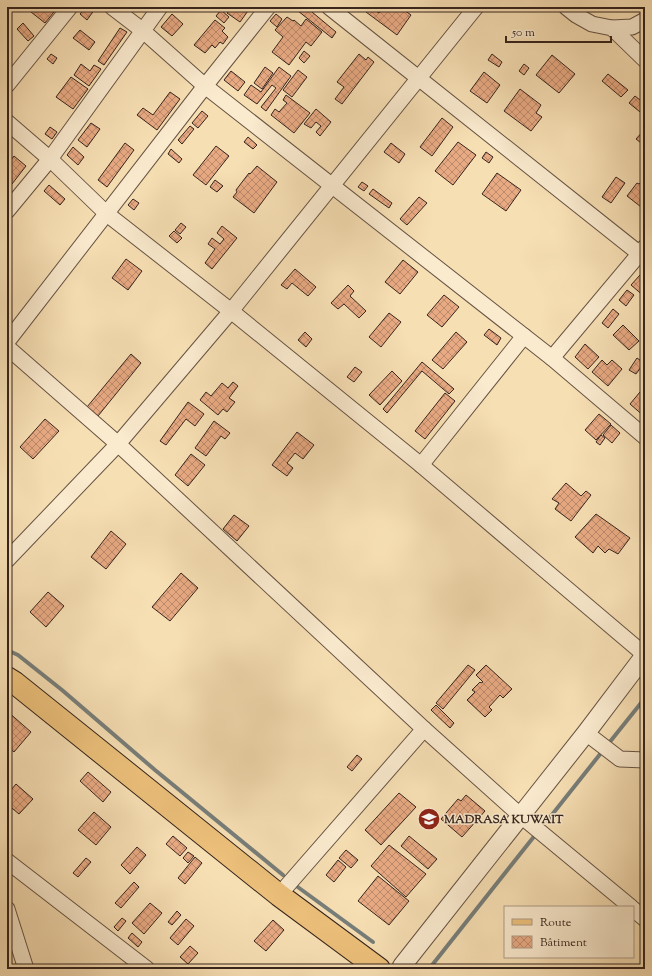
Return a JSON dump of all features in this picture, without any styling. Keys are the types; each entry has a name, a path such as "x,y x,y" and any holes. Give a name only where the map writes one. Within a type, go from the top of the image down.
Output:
{"main road":[{"path":"7,678 279,895 379,969"}],"street":[{"path":"7,85 70,7"},
{"path":"112,7 142,30 205,86 552,358 645,437"},
{"path":"7,211 50,159 160,7"},
{"path":"7,342 268,7"},
{"path":"329,7 643,253 552,358"},
{"path":"7,560 118,444 231,311 418,77 476,7"},
{"path":"566,7 576,15 592,24 612,28 632,27 645,20"},
{"path":"612,28 645,60"},
{"path":"7,122 50,159 107,214 231,311 421,465 645,655 404,967 397,963 390,962 384,964 379,969"},
{"path":"421,465 524,336"},
{"path":"7,347 118,444 424,730 521,816 630,906"},
{"path":"279,895 424,730"},
{"path":"586,733 620,759 645,760"},
{"path":"7,861 147,969"},
{"path":"7,909 26,969"},
{"path":"634,910 645,919"}],"building":[{"path":"35,7 58,7 45,23 31,12"},
{"path":"86,7 92,7 95,9 87,20 80,14"},
{"path":"232,7 250,8 240,22 227,13"},
{"path":"293,7 306,7 336,32 332,38"},
{"path":"369,7 379,13 383,7 400,7 411,15 397,35 366,12"},
{"path":"221,10 229,17 224,23 216,16"},
{"path":"172,14 183,24 172,36 161,27"},
{"path":"276,14 282,19 277,27 270,21"},
{"path":"287,17 293,21 294,20 301,26 306,19 322,32 311,46 306,42 289,65 272,52 283,37 275,30"},
{"path":"215,20 225,28 222,31 228,37 223,44 220,42 215,48 212,45 205,53 194,45"},
{"path":"23,23 34,36 28,41 17,29"},
{"path":"120,28 127,32 104,65 98,61"},
{"path":"80,30 95,42 89,50 73,38"},
{"path":"304,51 310,56 304,63 299,58"},
{"path":"51,54 57,58 53,64 47,59"},
{"path":"359,54 366,60 368,57 374,62 342,104 335,99 344,87 337,82"},
{"path":"492,54 502,62 499,67 488,60"},
{"path":"552,55 575,74 559,93 536,75"},
{"path":"81,64 90,71 94,65 101,69 89,86 74,75"},
{"path":"524,64 529,68 524,75 519,71"},
{"path":"265,67 273,73 262,89 254,83"},
{"path":"279,67 291,76 266,111 261,107 276,88 272,85 257,104 244,95 251,85 261,92"},
{"path":"298,70 307,77 292,97 283,90"},
{"path":"231,71 245,82 238,91 224,80"},
{"path":"484,72 500,85 487,103 470,91"},
{"path":"608,74 628,90 621,97 602,81"},
{"path":"71,77 88,89 73,109 56,97"},
{"path":"520,89 541,105 536,113 542,117 531,131 504,111"},
{"path":"170,92 180,99 157,130 137,115 143,108 153,115"},
{"path":"286,95 310,113 294,133 271,115 275,109 279,112 287,103 283,100"},
{"path":"635,96 645,104 645,116 629,103"},
{"path":"316,109 331,122 320,136 316,132 321,126 316,122 311,128 304,124"},
{"path":"202,111 208,116 198,128 192,123"},
{"path":"442,118 453,127 432,156 420,147"},
{"path":"91,123 100,129 87,147 78,140"},
{"path":"190,126 194,129 182,144 178,140"},
{"path":"50,127 57,132 52,139 45,134"},
{"path":"645,129 645,146 636,139"},
{"path":"248,137 257,145 253,149 244,142"},
{"path":"458,142 476,155 453,185 435,171"},
{"path":"125,143 134,150 107,187 98,180"},
{"path":"391,143 405,154 399,163 384,152"},
{"path":"216,146 229,156 206,185 193,175"},
{"path":"73,147 84,157 78,165 67,155"},
{"path":"171,149 182,159 179,163 168,154"},
{"path":"486,152 493,157 489,163 482,158"},
{"path":"14,156 26,166 12,184 7,180 7,165"},
{"path":"257,166 277,182 254,213 233,197 237,192 236,190 249,173 250,174"},
{"path":"497,173 521,190 506,211 482,194"},
{"path":"616,177 625,183 611,203 602,197"},
{"path":"645,178 645,210 627,196 637,183 639,184"},
{"path":"215,180 223,186 217,192 210,187"},
{"path":"362,182 368,186 364,191 358,187"},
{"path":"49,185 65,199 60,205 44,191"},
{"path":"373,189 392,203 389,208 369,194"},
{"path":"419,197 427,203 407,225 400,219"},
{"path":"133,199 139,203 134,210 128,205"},
{"path":"181,223 186,227 180,234 175,230"},
{"path":"222,226 237,238 212,269 205,263 215,249 208,244 212,238 220,244 224,239 217,233"},
{"path":"174,231 182,238 177,243 169,236"},
{"path":"126,259 142,271 128,290 112,278"},
{"path":"403,260 418,272 400,294 385,282"},
{"path":"295,269 316,287 308,296 292,283 287,289 281,285"},
{"path":"640,275 645,279 645,297 631,285"},
{"path":"348,285 354,291 350,296 366,311 359,318 344,304 338,309 331,303"},
{"path":"627,290 634,295 626,306 619,300"},
{"path":"444,295 459,307 442,327 427,315"},
{"path":"613,309 619,314 608,328 602,323"},
{"path":"389,313 401,322 381,347 369,337"},
{"path":"623,325 639,341 629,350 613,335"},
{"path":"489,329 501,338 497,345 484,335"},
{"path":"305,332 312,339 306,347 298,340"},
{"path":"456,332 467,342 443,369 432,360"},
{"path":"585,344 599,357 588,369 575,357"},
{"path":"131,354 141,363 98,416 87,407"},
{"path":"637,358 644,363 636,374 629,370"},
{"path":"602,360 607,365 612,360 622,369 608,386 592,372"},
{"path":"422,362 454,389 449,394 422,371 387,413 383,409"},
{"path":"355,367 362,372 354,382 347,377"},
{"path":"392,371 402,381 380,405 369,395"},
{"path":"233,382 238,386 229,398 235,402 227,412 223,409 218,415 200,400 206,392 211,396 222,383 228,388"},
{"path":"645,386 645,417 630,404"},
{"path":"445,393 455,401 425,439 415,431"},
{"path":"188,402 204,414 195,426 186,419 166,445 160,441"},
{"path":"599,414 611,424 596,440 585,430"},
{"path":"45,419 59,431 33,459 20,447"},
{"path":"214,421 230,433 225,439 221,436 206,456 195,448"},
{"path":"611,425 620,433 612,443 603,435"},
{"path":"297,432 314,445 303,459 295,453 287,463 293,468 287,476 272,465"},
{"path":"601,435 605,438 600,445 596,442"},
{"path":"191,454 205,465 188,486 175,475"},
{"path":"566,483 581,496 586,491 591,495 571,521 555,509 559,503 552,499"},
{"path":"596,514 630,538 618,554 609,549 605,553 598,546 593,553 575,537"},
{"path":"234,515 249,526 237,541 223,529"},
{"path":"111,531 126,544 106,569 91,557"},
{"path":"181,573 198,588 170,621 152,607"},
{"path":"48,592 64,606 46,627 30,612"},
{"path":"468,665 475,670 443,709 436,703"},
{"path":"486,665 512,689 503,698 500,695 489,707 492,710 485,717 467,700 475,692 472,690 480,682 483,682 476,675"},
{"path":"436,705 454,723 450,728 431,710"},
{"path":"7,711 31,732 14,752 7,746"},
{"path":"357,755 362,759 352,771 347,767"},
{"path":"88,772 111,792 103,802 80,781"},
{"path":"16,784 33,799 19,814 7,804 7,795"},
{"path":"399,793 416,807 381,845 365,830"},
{"path":"466,795 485,811 462,837 441,819 458,799 461,801"},
{"path":"94,812 111,827 96,845 78,830"},
{"path":"173,836 187,848 180,856 166,844"},
{"path":"409,836 437,859 428,869 401,846"},
{"path":"389,845 426,874 406,897 371,866"},
{"path":"137,847 146,855 130,874 121,865"},
{"path":"346,850 358,860 351,868 339,858"},
{"path":"188,852 194,856 188,863 183,858"},
{"path":"195,857 202,863 185,884 178,878"},
{"path":"86,858 91,862 78,877 73,873"},
{"path":"338,860 346,867 334,882 326,875"},
{"path":"378,876 409,901 389,925 358,901"},
{"path":"134,882 139,887 121,908 115,903"},
{"path":"150,903 162,913 144,934 132,923"},
{"path":"177,911 181,915 172,925 168,922"},
{"path":"122,918 126,921 118,931 114,927"},
{"path":"186,919 194,926 178,945 170,938"},
{"path":"273,920 284,930 266,951 254,941"},
{"path":"132,933 142,942 138,947 128,938"},
{"path":"190,946 198,953 188,964 180,957"}],"waterway":[{"path":"7,650 18,655 62,690 155,770 283,875"},
{"path":"609,743 645,698"},
{"path":"547,821 601,753"},
{"path":"429,969 536,834"},
{"path":"295,885 373,942"}],"place":[{"name":"MADRASA KUWAIT","path":"429,819"}]}
